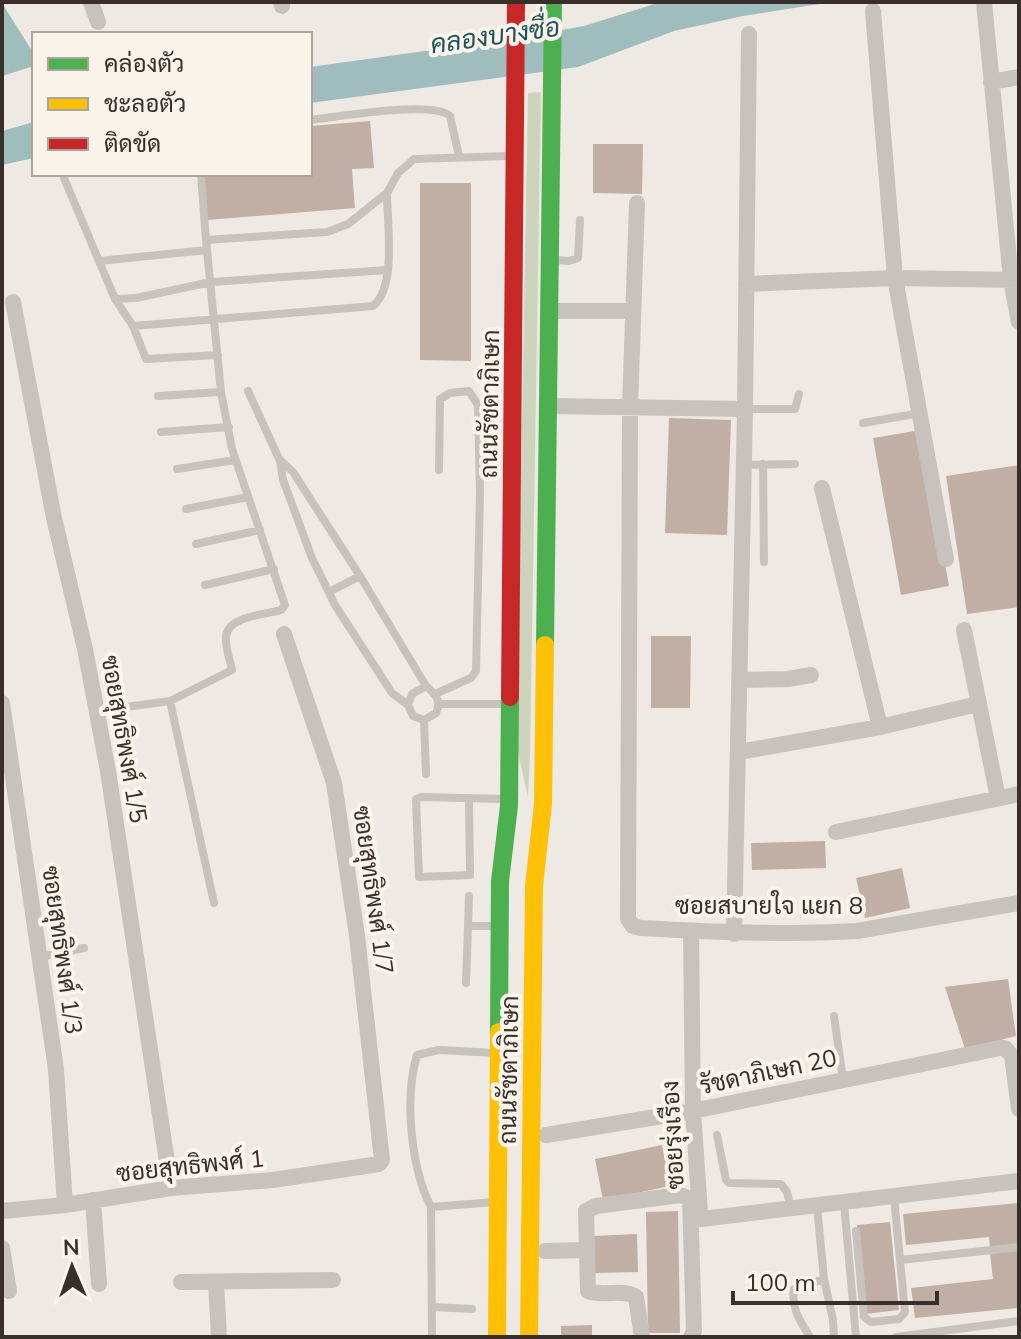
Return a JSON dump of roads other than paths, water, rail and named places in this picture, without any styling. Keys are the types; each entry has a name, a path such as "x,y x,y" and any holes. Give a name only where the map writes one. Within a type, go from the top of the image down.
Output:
{"main road":[{"name":"ถนนรัชดาภิเษก","path":"497,1337 500,881 509,802 516,2"},
{"name":"ถนนรัชดาภิเษก","path":"544,1337 550,892 543,804 553,2"},
{"name":"ถนนรัชดาภิเษก","path":"509,802 521,885 514,1337"},
{"name":"ถนนรัชดาภิเษก","path":"529,1337 534,886 543,804"}],"street":[{"path":"91,2 98,22"},
{"path":"984,2 1019,322"},
{"path":"873,11 895,278 946,559"},
{"path":"734,934 741,680 749,34"},
{"path":"991,82 1019,77"},
{"path":"630,407 637,203"},
{"path":"746,284 895,278 1015,280"},
{"name":"ซอยสุทธิพงศ์ 1/5","path":"13,302 54,518 85,649 108,771 171,1188"},
{"path":"549,311 633,311"},
{"path":"548,406 745,409"},
{"name":"ซอยสบายใจ แยก 8","path":"630,407 627,908 628,919 633,926 734,934 857,931 1019,903"},
{"path":"822,488 880,727"},
{"path":"964,630 998,798"},
{"name":"ซอยสุทธิพงศ์ 1/7","path":"284,634 334,783 357,936 382,1160"},
{"path":"741,680 811,675"},
{"name":"ซอยสุทธิพงศ์ 1/3","path":"2,703 56,1069 65,1205"},
{"path":"739,752 880,727 978,704"},
{"path":"836,832 1019,794"},
{"name":"ซอยรุ่งเรือง","path":"691,931 693,1111 701,1219 704,1337"},
{"name":"รัชดาภิเษก 20","path":"546,1135 693,1111 1000,1048 1005,1048 1012,1056 1019,1109"},
{"name":"ซอยสุทธิพงศ์ 1","path":"2,1211 65,1205 171,1188 273,1180 379,1164 382,1160"},
{"path":"701,1219 1019,1181"},
{"path":"642,1337 636,1297 629,1293 594,1294 588,1291 586,1211 590,1207 681,1195 690,1199 694,1331 691,1337"},
{"path":"93,1200 99,1284"},
{"path":"2,1248 9,1291"},
{"path":"545,1251 586,1250"},
{"path":"181,1282 333,1280"},
{"path":"216,1282 219,1337"}],"lane":[{"path":"312,120 409,110 442,110 450,116 459,156"},
{"path":"99,261 327,232 348,224 387,193 398,173 414,159 516,156"},
{"path":"119,708 170,701 232,670 226,638 228,630 234,624 284,608 285,605 235,460 221,392 201,176"},
{"path":"64,178 115,299 133,326 146,359 218,355"},
{"path":"133,326 373,306 384,293 388,270 387,193"},
{"path":"550,260 578,258 580,220"},
{"path":"115,299 136,298 211,282 388,270"},
{"path":"248,391 280,461 283,480 312,558 329,592 392,693 408,705 413,716 424,720"},
{"path":"437,699 471,678 476,671 480,493 478,405 469,391 450,393 440,399 439,470"},
{"path":"158,396 221,392"},
{"path":"745,409 795,409 799,394"},
{"path":"863,423 920,413"},
{"path":"161,432 229,427"},
{"path":"177,469 235,460"},
{"path":"280,461 293,472 437,699 436,713 424,720"},
{"path":"763,464 764,562"},
{"path":"744,465 795,464"},
{"path":"186,509 248,497"},
{"path":"196,544 260,530"},
{"path":"205,585 274,569"},
{"path":"329,592 360,576"},
{"path":"408,705 412,694 426,686"},
{"path":"437,699 510,704"},
{"path":"170,701 214,903"},
{"path":"424,720 426,774"},
{"path":"469,798 470,875 419,877 416,799 469,798 509,802"},
{"path":"466,983 469,896"},
{"path":"468,926 500,926"},
{"path":"40,957 84,948"},
{"path":"834,1016 843,1080"},
{"path":"432,1337 431,1207 420,1186 413,1149 412,1089 417,1055 439,1050 499,1053"},
{"path":"717,1135 729,1183 781,1184 787,1192 791,1209"},
{"path":"856,1231 864,1317 871,1322 903,1317 901,1230 894,1197"},
{"path":"431,1207 498,1202"},
{"path":"844,1203 856,1337"},
{"path":"817,1206 824,1279 834,1337"},
{"path":"900,1260 1019,1247"},
{"path":"810,1337 795,1311 792,1301 794,1289 824,1279"},
{"path":"433,1307 472,1309"},
{"path":"896,1337 1019,1321"}],"water":[{"path":"661,2 832,2 674,31 578,67 312,103 312,67 444,51 584,26"},
{"path":"2,3 32,51 32,67 2,76"},
{"path":"32,123 32,158 2,165 2,131"}],"water label":[{"name":"คลองบางซื่อ","path":"495,35"}]}
